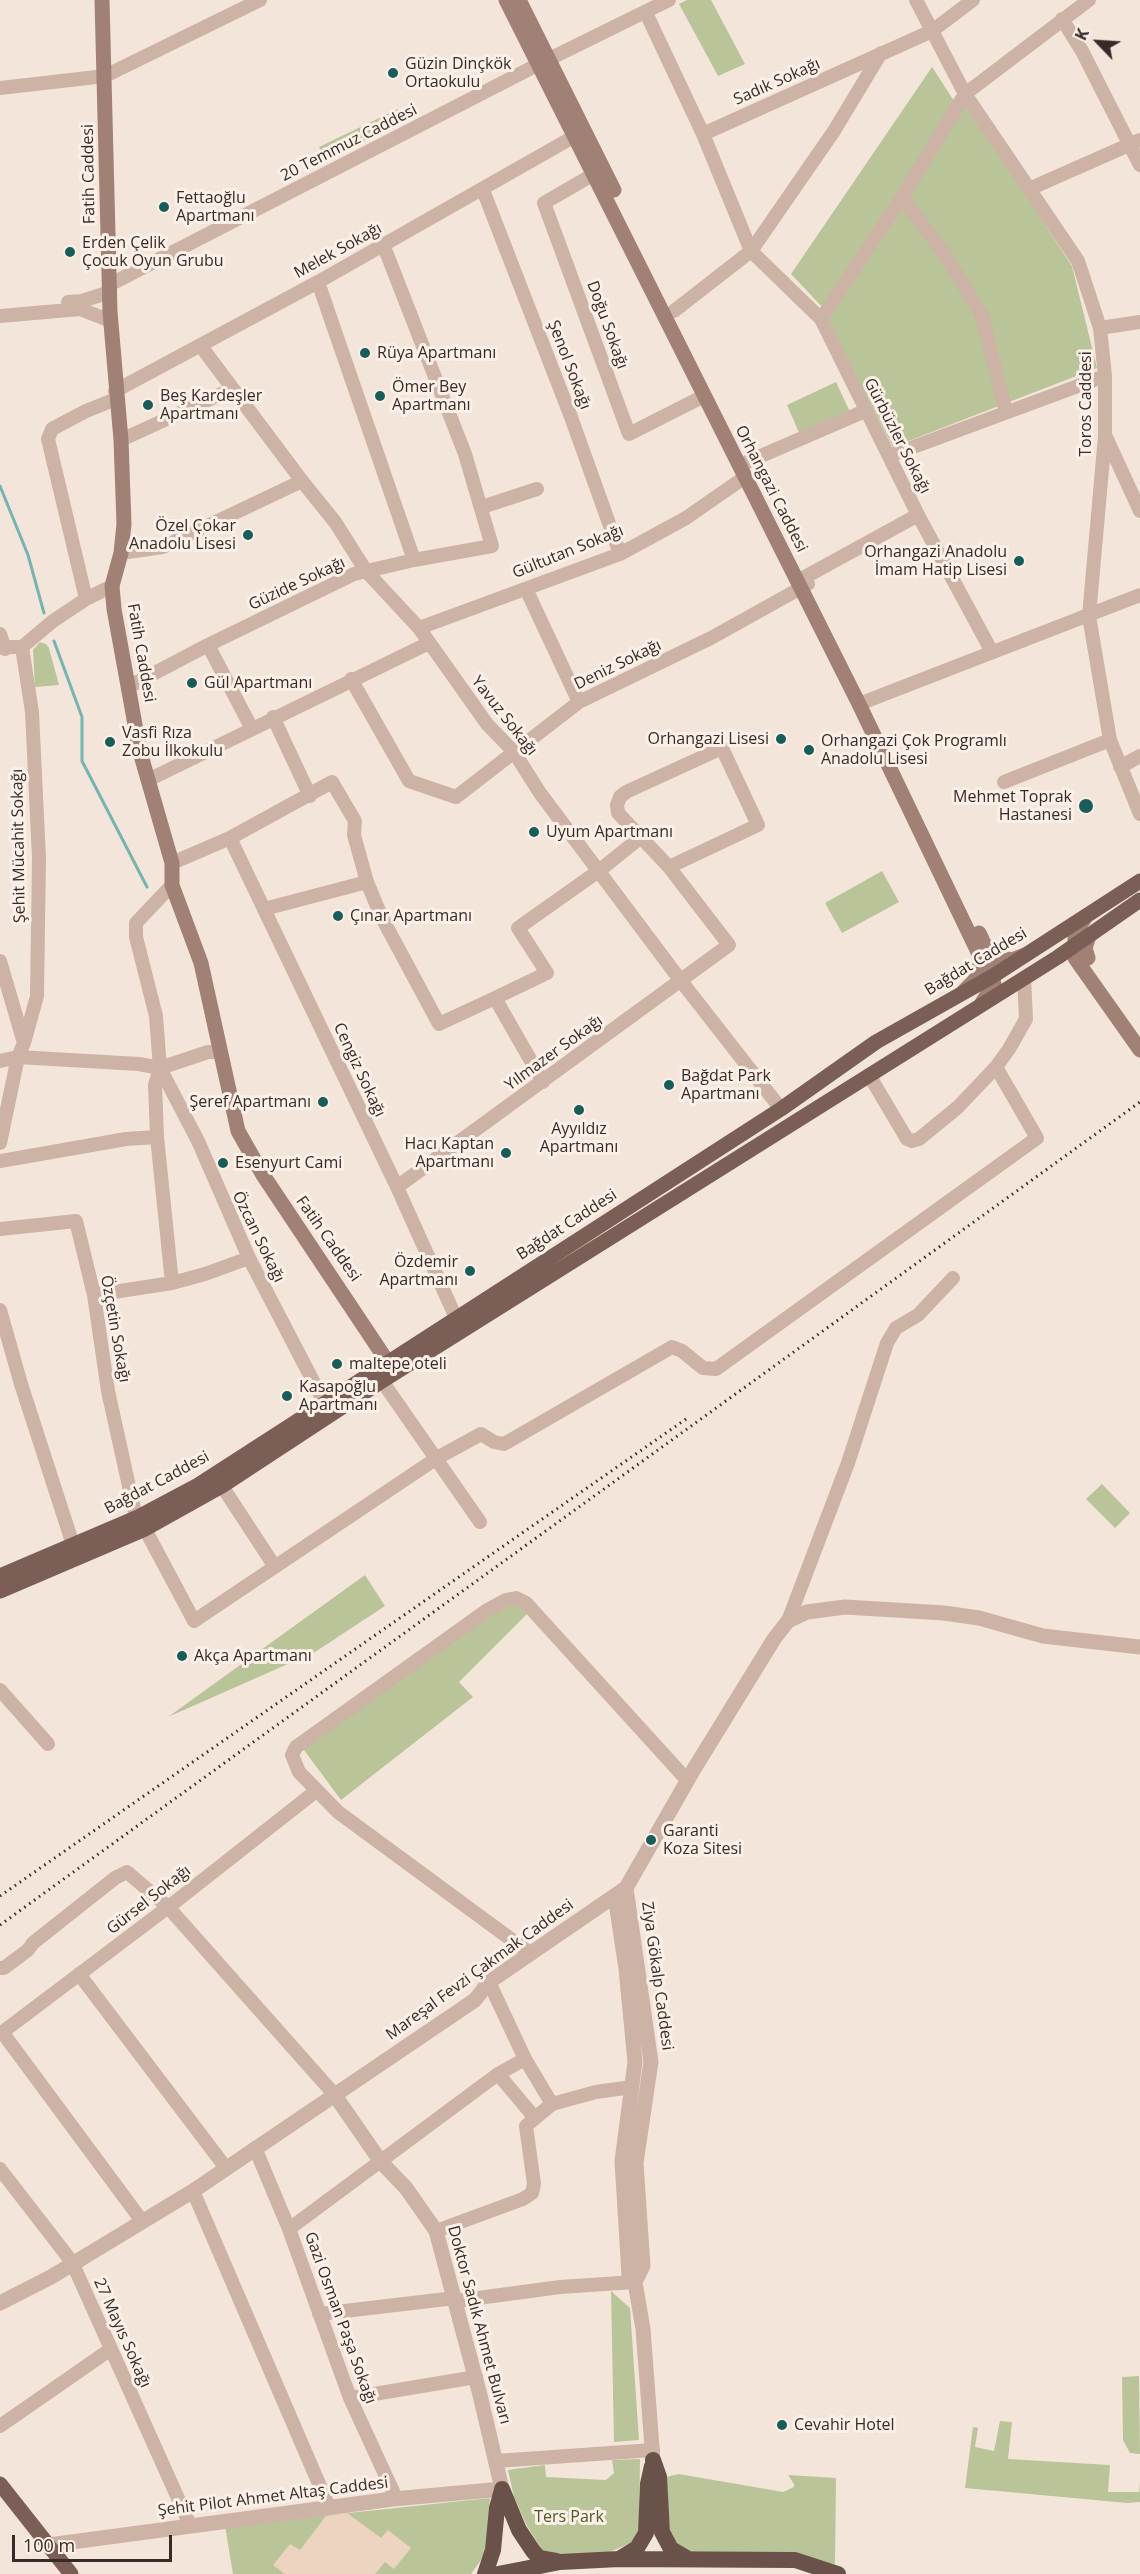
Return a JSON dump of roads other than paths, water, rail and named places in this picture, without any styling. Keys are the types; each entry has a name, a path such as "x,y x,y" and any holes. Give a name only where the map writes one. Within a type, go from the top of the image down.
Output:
{"highway":[{"path":"619,2559 637,2548 646,2533 648,2484 653,2455"},
{"path":"653,2455 659,2477 662,2532 666,2543 676,2553 692,2560"},
{"path":"502,2489 519,2530 533,2551 539,2558 560,2562"},
{"path":"485,2574 493,2550 497,2508 502,2489"},
{"path":"498,2574 560,2562 619,2559 795,2559 838,2574"}],"main road":[{"name":"Fatih Caddesi","path":"102,0 109,289 121,440 124,524 121,553 112,585 128,687 148,780 172,863 172,885 201,963 219,1052 240,1136 268,1184 389,1364"},
{"name":"Orhangazi Caddesi","path":"506,0 544,62 674,311 748,471 862,703 978,952 980,965 977,974 974,981 961,993"},
{"name":"Orhangazi Caddesi","path":"519,0 575,136 704,396 748,471"},
{"name":"Orhangazi Caddesi","path":"862,703 987,950 993,976"},
{"name":"Bağdat Caddesi","path":"140,1523 781,1109 876,1042 993,976 1140,881"},
{"name":"Bağdat Caddesi","path":"0,1591 75,1552 222,1485 382,1381 838,1096 982,1003 1058,957 1079,954 1089,936 1140,900"},
{"path":"1085,918 1076,932 1079,954 1140,1050"},
{"path":"1047,941 1062,940 1079,954 1140,1034"},
{"path":"987,950 1004,959 1012,960 1025,955"},
{"path":"982,1003 992,989 993,976"},
{"path":"876,1042 869,1051 870,1058 876,1063 885,1065"},
{"path":"833,1072 839,1071 847,1080 838,1096"},
{"name":"Bağdat Caddesi","path":"0,1576 75,1552"},
{"path":"3,2493 71,2574"}],"street":[{"path":"0,88 105,76 260,0"},
{"name":"20 Temmuz Caddesi","path":"0,308 82,301 109,289 544,62 669,0"},
{"name":"Toros Caddesi","path":"916,0 965,93 1078,261 1100,328 1106,376 1105,436 1089,616 1110,740 1140,814"},
{"name":"Sadık Sokağı","path":"704,134 932,31 973,0"},
{"path":"821,319 902,197 965,93 1089,0"},
{"path":"646,13 704,134 751,251"},
{"path":"1062,19 1135,142 1140,165"},
{"path":"674,311 751,251 834,131 881,53"},
{"name":"Melek Sokağı","path":"86,599 48,439 52,429 483,190 575,136"},
{"path":"1029,189 1135,142"},
{"name":"Doğu Sokağı","path":"594,174 544,203 629,434 704,396"},
{"name":"Şenol Sokağı","path":"483,190 583,449 620,554"},
{"path":"902,197 946,256 982,316 1006,412"},
{"path":"383,244 465,454 482,507 537,489"},
{"name":"Gürbüzler Sokağı","path":"751,251 821,319 918,515 992,652"},
{"path":"318,282 414,560"},
{"path":"0,316 80,309 111,321"},
{"path":"1100,328 1140,322"},
{"name":"Yavuz Sokağı","path":"200,345 335,522 366,571 419,628 487,724 514,753 540,793 681,981 781,1109"},
{"path":"889,456 1106,376"},
{"path":"121,440 232,389"},
{"name":"Gültutan Sokağı","path":"419,628 620,554 686,518 748,471 865,411"},
{"path":"1105,436 1140,511"},
{"path":"121,553 163,547 302,481"},
{"name":"Güzide Sokağı","path":"128,687 354,574 492,546 482,507"},
{"name":"Deniz Sokağı","path":"351,679 409,781 456,797 579,702 711,638 918,515"},
{"path":"0,634 3,648 22,647 52,621 112,585"},
{"path":"526,589 579,702"},
{"path":"862,703 1139,598"},
{"path":"148,780 251,727 429,643"},
{"path":"208,645 251,727"},
{"name":"Şehit Mücahit Sokağı","path":"0,1143 18,1057 37,996 39,858 32,712 22,647"},
{"path":"273,717 310,795"},
{"path":"1004,782 1110,740"},
{"path":"722,748 758,825 669,867 641,837 618,813 617,805 620,796 722,748"},
{"path":"1120,767 1140,756"},
{"path":"172,863 230,838 332,782 355,820 354,835 367,882 382,918 439,1024 547,973 518,928 600,870 641,837"},
{"name":"Cengiz Sokağı","path":"230,838 397,1187 456,1318"},
{"name":"Yılmazer Sokağı","path":"397,1187 729,945 669,867"},
{"path":"264,909 367,882"},
{"name":"Özcan Sokağı","path":"172,885 136,923 136,937 156,1016 160,1068 198,1141 249,1258 299,1350 325,1404"},
{"path":"0,961 24,1043"},
{"path":"869,1075 907,1139 912,1141 919,1139 958,1107 996,1068 1026,1018 1024,978"},
{"path":"495,998 543,1082"},
{"path":"0,1061 18,1057 138,1064 160,1068 208,1052 219,1052"},
{"path":"160,1068 156,1085 156,1107 172,1283"},
{"path":"222,1485 275,1567 437,1458 481,1434 494,1443 504,1444 672,1347 682,1351 703,1368 716,1370 1037,1138 996,1068"},
{"path":"156,1107 177,1101"},
{"path":"0,1161 126,1139 158,1137"},
{"name":"Özçetin Sokağı","path":"0,1229 76,1221 94,1295 108,1391 140,1523 194,1621 275,1567"},
{"path":"94,1295 172,1283 249,1258"},
{"path":"788,1621 848,1463 887,1343 896,1328 918,1315 953,1278"},
{"path":"0,1310 75,1552"},
{"path":"382,1381 480,1522"},
{"path":"531,1954 338,1812 316,1791 294,1763 292,1755 296,1747 486,1611 506,1599 516,1598 522,1599 533,1610 687,1780"},
{"path":"788,1621 807,1612 844,1607 944,1613 979,1618 1043,1636 1140,1647"},
{"name":"Mareşal Fevzi Çakmak Caddesi","path":"0,2303 51,2277 72,2262 193,2191 475,2000 489,1982 620,1892 774,1639 788,1621"},
{"path":"0,1690 48,1744"},
{"name":"Gürsel Sokağı","path":"1,2033 168,1908 316,1791"},
{"path":"0,1968 4,1968 28,1950 33,1943 124,1872 168,1908 334,2094"},
{"name":"Ziya Gökalp Caddesi","path":"620,1892 635,2062 622,2162 629,2275 635,2282 643,2329 653,2455"},
{"name":"Ziya Gökalp Caddesi","path":"620,1892 651,2062 636,2163 643,2266 635,2282"},
{"path":"79,1974 226,2168"},
{"path":"489,1982 525,2059 552,2104"},
{"path":"1,2033 142,2221"},
{"path":"289,2229 498,2074 525,2059"},
{"path":"498,2074 535,2118"},
{"path":"436,2231 522,2199 532,2193 534,2184 526,2126 552,2104 596,2092 632,2087"},
{"name":"Doktor Sadık Ahmet Bulvarı","path":"334,2094 381,2163 406,2188 436,2231 476,2377 502,2489"},
{"name":"Gazi Osman Paşa Sokağı","path":"255,2148 289,2229 350,2398 396,2498"},
{"name":"27 Mayıs Sokağı","path":"0,2169 72,2262 190,2525"},
{"path":"193,2191 329,2507"},
{"path":"319,2314 560,2287 635,2282"},
{"path":"0,2426 111,2349"},
{"path":"350,2398 476,2377"},
{"path":"496,2462 653,2455"},
{"name":"Şehit Pilot Ahmet Altaş Caddesi","path":"49,2545 396,2498 502,2489"}],"waterway":[{"path":"0,486 28,555 44,613"},
{"path":"54,641 82,717 82,761 147,887"}],"railway":[{"path":"0,1925 1140,1102"},
{"path":"0,1896 689,1417"}],"place":[{"name":"Güzin Dinçkök Ortaokulu","path":"393,73"},
{"name":"Fettaoğlu Apartmanı","path":"164,207"},
{"name":"Erden Çelik Çocuk Oyun Grubu","path":"70,252"},
{"name":"Rüya Apartmanı","path":"365,353"},
{"name":"Ömer Bey Apartmanı","path":"380,396"},
{"name":"Beş Kardeşler Apartmanı","path":"148,405"},
{"name":"Özel Çokar Anadolu Lisesi","path":"248,535"},
{"name":"Orhangazi Anadolu İmam Hatip Lisesi","path":"1019,561"},
{"name":"Gül Apartmanı","path":"192,683"},
{"name":"Orhangazi Lisesi","path":"781,739"},
{"name":"Vasfi Rıza Zobu İlkokulu","path":"110,742"},
{"name":"Orhangazi Çok Programlı Anadolu Lisesi","path":"809,750"},
{"name":"Mehmet Toprak Hastanesi","path":"1086,806"},
{"name":"Uyum Apartmanı","path":"534,832"},
{"name":"Çınar Apartmanı","path":"338,916"},
{"name":"Bağdat Park Apartmanı","path":"669,1085"},
{"name":"Şeref Apartmanı","path":"323,1102"},
{"name":"Ayyıldız Apartmanı","path":"579,1110"},
{"name":"Hacı Kaptan Apartmanı","path":"506,1153"},
{"name":"Esenyurt Cami","path":"223,1163"},
{"name":"Özdemir Apartmanı","path":"470,1271"},
{"name":"maltepe oteli","path":"337,1364"},
{"name":"Kasapoğlu Apartmanı","path":"287,1396"},
{"name":"Akça Apartmanı","path":"182,1656"},
{"name":"Garanti Koza Sitesi","path":"651,1840"},
{"name":"Cevahir Hotel","path":"782,2425"}],"park label":[{"name":"Ters Park","path":"569,2517"}]}
